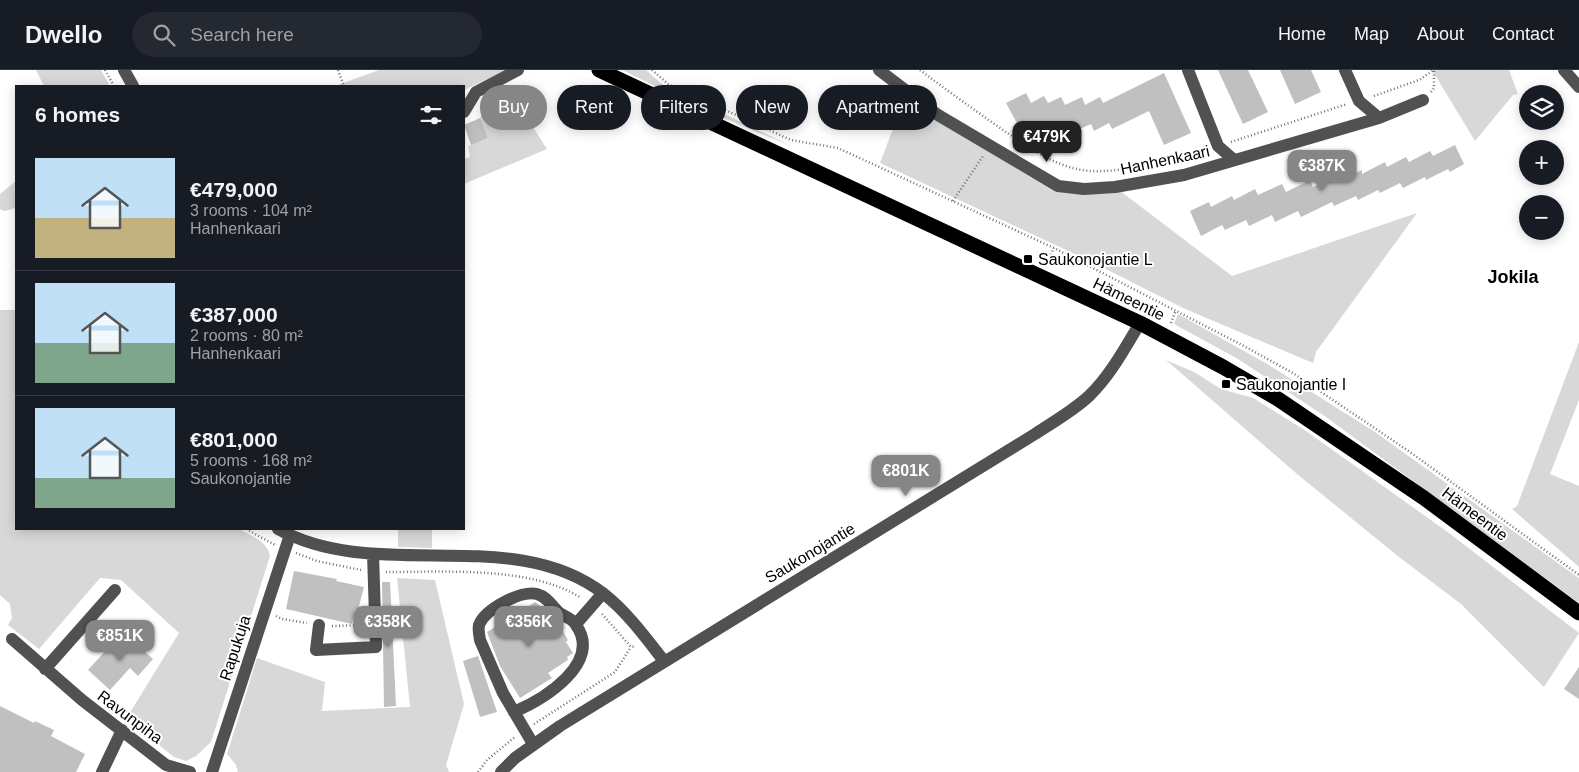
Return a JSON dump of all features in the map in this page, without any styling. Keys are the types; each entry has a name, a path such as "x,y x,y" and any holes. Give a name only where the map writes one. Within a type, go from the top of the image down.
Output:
{"highway":[{"name":"Hämeentie","path":"599,70 1140,323 1223,367 1278,399 1424,498 1579,613"}],"street":[{"path":"124,70 132,85"},
{"path":"465,110 476,92 518,70"},
{"name":"Hanhenkaari","path":"879,70 938,115 1058,186 1084,190 1151,182 1184,175 1379,118 1423,100"},
{"path":"1188,70 1218,146 1234,160"},
{"path":"1345,70 1359,101 1379,118"},
{"path":"1564,70 1579,87"},
{"name":"Saukonojantie","path":"501,772 533,744 664,661 1035,434 1074,408 1104,379 1120,357 1140,323"},
{"path":"284,532 320,545 373,554 530,561 567,572 603,593 622,610 664,661"},
{"name":"Rapukuja","path":"212,772 284,549 284,532"},
{"path":"319,625 316,650 376,647 373,554"},
{"path":"45,669 115,590"},
{"path":"514,712 540,699 574,671 579,663 583,648 581,635 576,624 560,613 546,599 532,593 508,600 484,618 480,625 480,640 503,693 514,712 525,730 533,744"},
{"path":"576,624 603,593"},
{"name":"Ravunpiha","path":"12,639 82,700 166,765 190,772"},
{"path":"102,772 122,730"}],"path":[{"path":"105,70 113,85"},
{"path":"338,70 344,85"},
{"path":"920,70 981,116 1046,158 1066,166 1091,171 1150,164 1218,146 1419,80 1434,70 1434,88 1423,100"},
{"path":"953,201 990,145 1003,129"},
{"path":"1037,262 1046,264 1054,248"},
{"path":"248,530 284,549 316,561 346,568 374,571 456,572 539,579 569,590 592,606 609,620 630,647"},
{"path":"1576,572 1579,569"},
{"path":"630,647 651,644"},
{"path":"478,772 487,760 525,730 615,672 630,647"}],"shaded area":[{"path":"36,70 101,70 109,85 44,85"},
{"path":"379,70 507,70 465,90 465,85 338,85"},
{"path":"622,70 646,70 664,85 653,85"},
{"path":"1432,70 1509,70 1518,94 1513,95 1475,141"},
{"path":"937,111 1058,186 1115,187 1232,276 1417,213 1316,352 1313,363 1183,308 1096,264 880,163 893,130 937,130"},
{"path":"726,115 736,120 736,123 726,119"},
{"path":"485,130 535,130 547,149 465,184 465,159 470,157 468,146 488,138"},
{"path":"752,130 758,130 793,147"},
{"path":"15,182 15,208 4,211 0,209 0,194"},
{"path":"0,310 15,310 15,530 242,530 262,543 270,556 211,742 196,756 186,761 174,757 126,719 179,633 121,580 100,578 39,649 8,625 12,618 10,604 0,595"},
{"path":"1178,314 1269,365 1375,432 1579,578 1579,603 1326,417 1238,359 1174,324"},
{"path":"1579,342 1579,400 1550,474 1579,486 1579,567 1512,509 1517,506"},
{"path":"1166,360 1194,372 1221,389 1253,398 1306,431 1449,533 1579,633 1544,687 1461,604 1399,557 1297,474"},
{"path":"398,530 432,530 432,548 398,547"},
{"path":"397,578 435,580 464,704 446,765 449,772 238,772 236,765 227,754 257,658 325,682 322,711 410,707"}],"building":[{"path":"1218,70 1248,70 1268,112 1243,124"},
{"path":"1280,70 1311,70 1321,92 1295,104"},
{"path":"1164,73 1191,133 1164,145 1149,111 1112,129 1109,123 1094,131 1091,124 1075,131 1072,124 1056,132 1052,124 1038,131 1033,122 1020,129 1006,103 1026,93 1031,103 1044,96 1048,103 1061,97 1065,105 1082,97 1085,105 1100,97 1103,103"},
{"path":"480,118 480,130 485,130 488,138 471,145 465,125"},
{"path":"1455,145 1464,164 1450,172 1448,169 1426,180 1425,177 1403,188 1400,183 1380,193 1378,190 1358,200 1356,196 1334,206 1332,202 1301,217 1298,211 1275,222 1272,215 1249,226 1246,220 1225,230 1222,225 1201,236 1190,211 1209,202 1211,207 1232,196 1234,200 1255,189 1258,195 1282,184 1286,192 1310,180 1313,187 1338,175 1341,180 1362,170 1362,174 1385,162 1387,167 1406,157 1409,162 1430,151 1433,156"},
{"path":"294,571 337,579 336,581 364,587 358,610 355,609 352,624 286,609"},
{"path":"382,582 390,582 396,706 384,707"},
{"path":"535,602 547,611 559,631 562,630 568,640 566,642 573,653 567,657 568,660 548,673 552,678 520,698 500,666 487,632"},
{"path":"118,637 127,645 132,640 153,659 138,676 130,668 110,690 88,670"},
{"path":"478,656 497,712 480,717 463,661"},
{"path":"1579,667 1579,699 1564,689"},
{"path":"0,706 34,723 35,721 54,730 51,736 85,754 76,772 0,772"}],"place":[{"name":"Saukonojantie L","path":"1028,259"},
{"name":"Saukonojantie I","path":"1226,384"}],"district":[{"name":"Jokila","path":"1513,277"}]}
